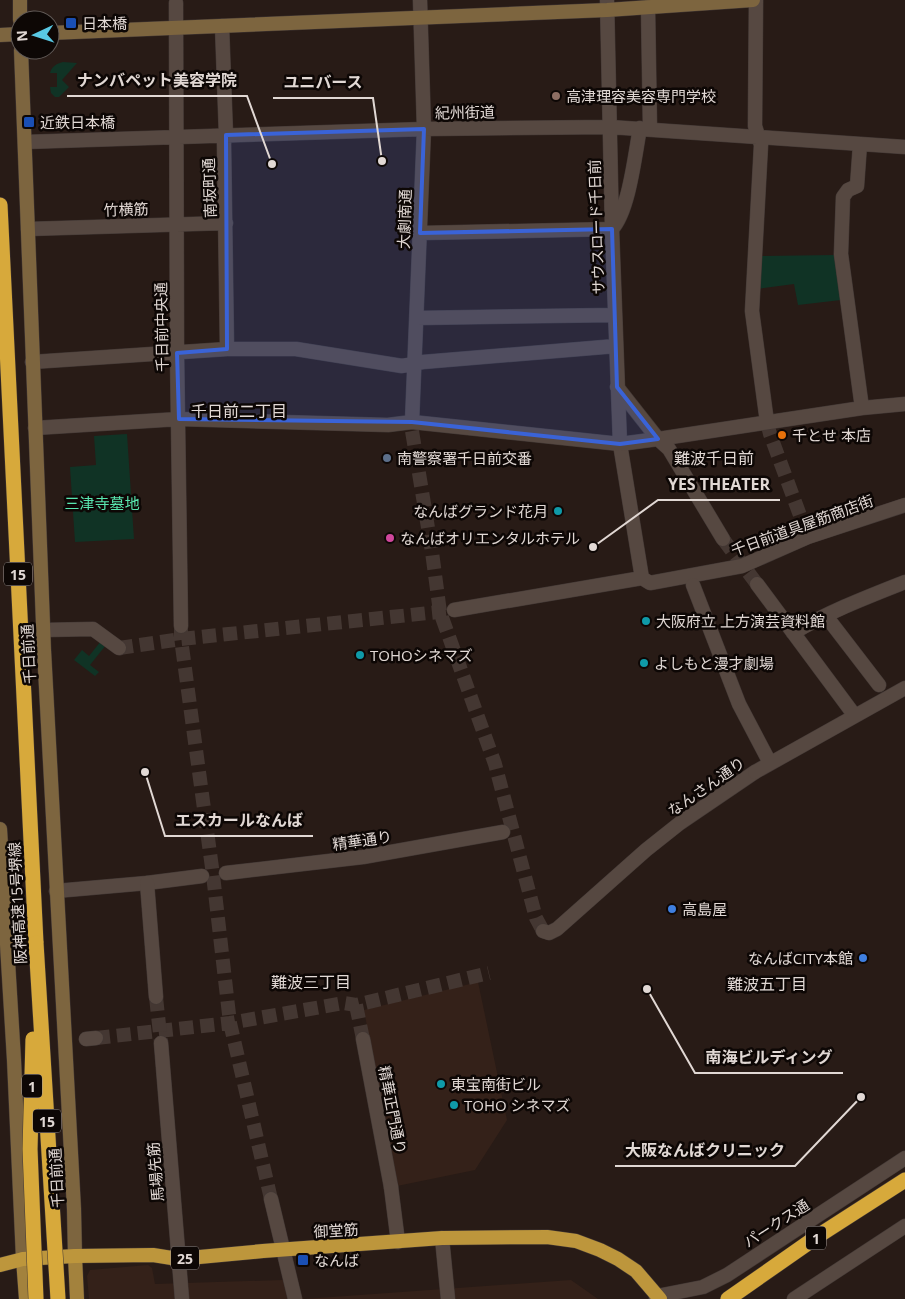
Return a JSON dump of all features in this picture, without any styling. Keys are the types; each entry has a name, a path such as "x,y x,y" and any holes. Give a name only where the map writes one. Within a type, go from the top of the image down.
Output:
{"highway":[{"name":"阪神高速15号堺線","path":"0,205 36,943 58,1299"},
{"name":"1","path":"36,943 30,1149 36,1299"},
{"name":"1","path":"728,1299 818,1236 905,1180"},
{"name":"御堂筋","path":"0,1266 23,1259 75,1256 153,1255 178,1259 442,1238 547,1237 576,1241 600,1250 636,1271 658,1299"}],"main road":[{"path":"60,33 420,18 607,5 648,7 754,0"},
{"name":"千日前通","path":"21,60 43,630 75,1256"},
{"path":"0,829 26,1299"},
{"path":"75,1256 77,1299"}],"street":[{"name":"大劇南通","path":"412,427 413,364 417,318 424,129 420,0"},
{"path":"754,0 755,126 762,145 752,311 768,422"},
{"name":"千日前中央通","path":"176,4 177,353 181,626"},
{"name":"サウスロード千日前","path":"607,5 612,229 620,444 646,580"},
{"path":"420,233 612,229 618,222 626,200 645,129 648,7"},
{"name":"南坂町通","path":"222,26 226,134 224,143 227,349"},
{"name":"紀州街道","path":"25,142 226,134 610,127 905,147"},
{"path":"860,144 856,186 848,190 843,197 841,254 862,408"},
{"name":"竹横筋","path":"28,229 226,223"},
{"path":"417,318 615,315"},
{"path":"32,362 227,349 296,349 402,366 616,346"},
{"path":"617,387 658,439 670,449 723,539"},
{"path":"35,428 179,419 388,425 620,444 862,408 905,404"},
{"name":"千日前道具屋筋商店街","path":"454,610 742,566 808,538 905,505"},
{"path":"793,633 826,616 905,582"},
{"path":"757,584 855,716"},
{"path":"693,585 739,704 770,763"},
{"path":"826,616 879,685"},
{"path":"43,630 93,629 118,648"},
{"name":"なんさん通り","path":"543,931 549,933 557,929 646,850 680,823 755,772 905,688"},
{"name":"精華通り","path":"226,873 363,857 503,832"},
{"path":"56,891 202,876"},
{"path":"147,883 156,996"},
{"name":"精華正門通り","path":"363,1039 391,1187 398,1242"},
{"name":"馬場先筋","path":"161,1043 182,1299"},
{"name":"パークス通","path":"658,1299 703,1287 727,1275 905,1158"},
{"path":"271,1199 295,1299"},
{"path":"794,1299 905,1226"},
{"path":"442,1238 448,1299"}],"highlighted area":[{"path":"424,129 420,233 612,229 617,387 658,439 620,444 412,422 179,419 177,353 227,349 226,135"}],"shaded area":[{"name":"東宝南街ビル","path":"478,982 507,1120 475,1170 397,1186 364,1010"},
{"path":"148,1265 152,1268 155,1284 283,1280 304,1299 89,1299 87,1276 90,1270"},
{"path":"571,1280 598,1299 304,1299"}],"green space":[{"path":"63,62 77,63 62,80 69,87 59,97 55,97 51,93 50,87 57,87 57,73 50,73 55,66"},
{"path":"835,255 841,300 798,305 794,284 757,289 758,256"},
{"name":"三津寺墓地","path":"127,434 134,539 75,542 70,467 96,465 94,436"},
{"path":"101,641 106,645 90,665 99,672 95,676 74,660 82,650 89,656"}],"tunnel":[{"path":"767,422 808,537"},
{"path":"412,431 440,612 495,764 536,918 543,931"},
{"path":"723,539 757,584"},
{"path":"119,648 181,639 448,611"},
{"path":"181,626 181,639 213,875 230,1023 271,1199"},
{"path":"96,1038 230,1023 344,1003 356,1005 489,973"},
{"path":"156,997 161,1043"},
{"path":"356,1005 363,1039"}],"place":[{"name":"日本橋","path":"71,23"},
{"name":"高津理容美容専門学校","path":"556,96"},
{"name":"近鉄日本橋","path":"29,122"},
{"name":"ユニバース","path":"382,161"},
{"name":"ナンバペット美容学院","path":"272,164"},
{"name":"千とせ 本店","path":"782,435"},
{"name":"南警察署千日前交番","path":"387,458"},
{"name":"なんばグランド花月","path":"558,511"},
{"name":"なんばオリエンタルホテル","path":"390,538"},
{"name":"YES THEATER","path":"593,547"},
{"name":"大阪府立 上方演芸資料館","path":"646,621"},
{"name":"TOHOシネマズ","path":"360,655"},
{"name":"よしもと漫才劇場","path":"644,663"},
{"name":"エスカールなんば","path":"145,772"},
{"name":"高島屋","path":"672,909"},
{"name":"なんばCITY本館","path":"863,958"},
{"name":"南海ビルディング","path":"647,989"},
{"name":"東宝南街ビル","path":"441,1084"},
{"name":"大阪なんばクリニック","path":"861,1097"},
{"name":"TOHO シネマズ","path":"454,1105"},
{"name":"なんば","path":"303,1260"}],"district":[{"name":"千日前二丁目","path":"239,411"},
{"name":"難波千日前","path":"714,458"},
{"name":"難波三丁目","path":"311,982"},
{"name":"難波五丁目","path":"767,984"}]}
